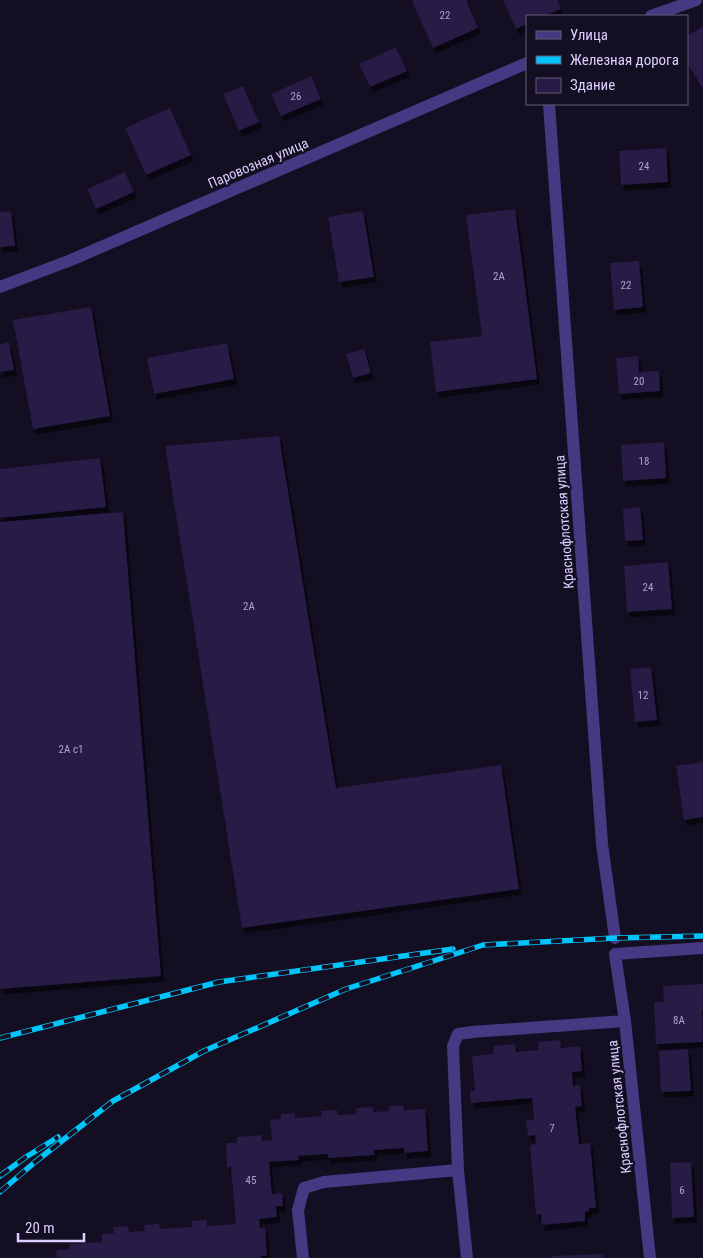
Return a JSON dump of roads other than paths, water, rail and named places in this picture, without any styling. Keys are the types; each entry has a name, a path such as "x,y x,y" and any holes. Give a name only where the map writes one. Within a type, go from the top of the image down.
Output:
{"street":[{"path":"654,15 696,0"},
{"name":"Паровозная улица","path":"0,287 71,260 526,62"},
{"name":"Краснофлотская улица","path":"549,105 602,844 614,938"},
{"name":"Краснофлотская улица","path":"650,1258 625,1021 615,954 703,948"},
{"path":"467,1258 458,1170 453,1046 458,1034 625,1021"},
{"path":"303,1258 298,1210 304,1188 324,1182 458,1170"}],"railway":[{"path":"0,1192 113,1101 204,1051 346,989 483,945 615,938 703,936"},
{"path":"0,1038 219,982 453,949"},
{"path":"0,1176 58,1137"}]}
